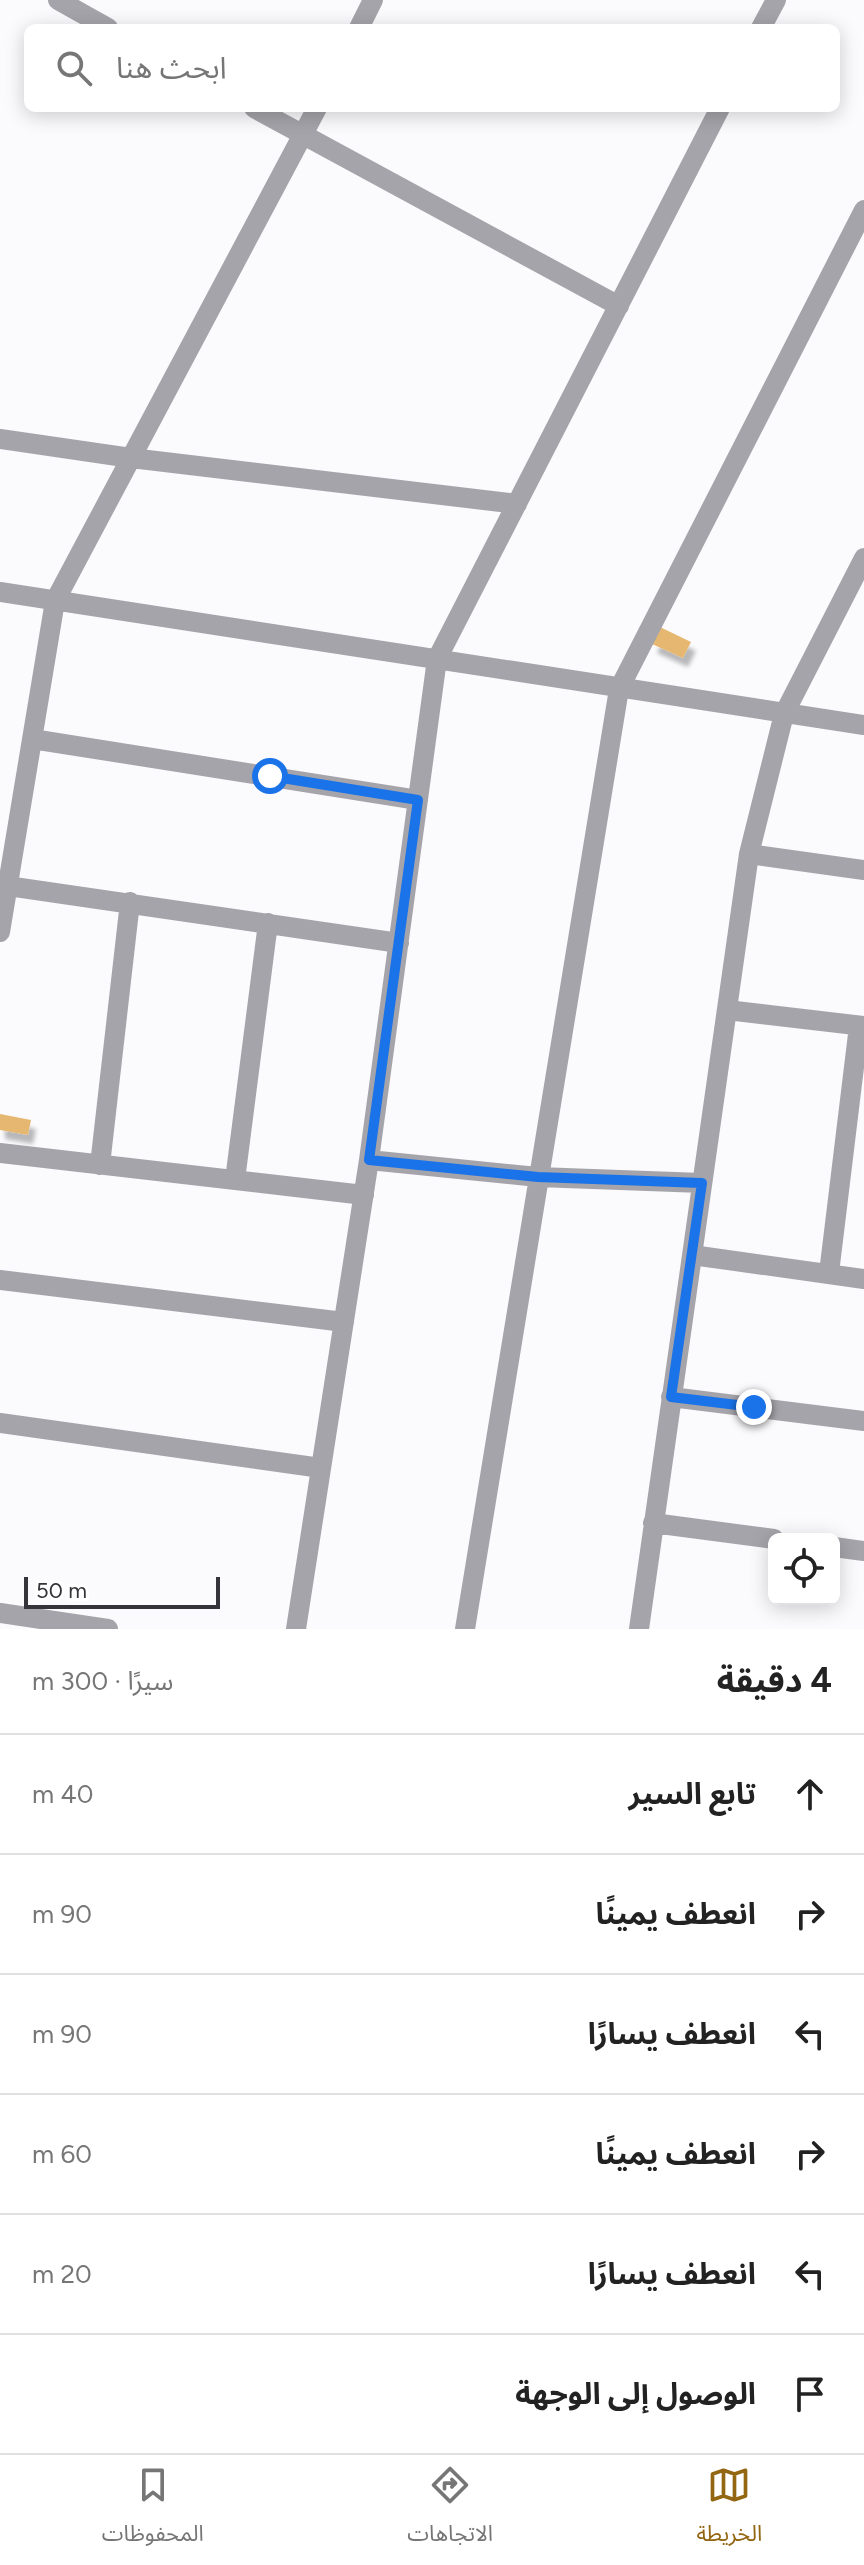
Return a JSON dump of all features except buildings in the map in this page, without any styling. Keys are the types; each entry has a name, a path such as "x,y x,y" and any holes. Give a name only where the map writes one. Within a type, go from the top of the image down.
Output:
{"street":[{"path":"58,0 101,24"},
{"path":"361,24 373,0"},
{"path":"763,24 776,0"},
{"path":"261,112 619,306"},
{"path":"0,932 4,885 55,601 315,112"},
{"path":"296,1629 364,1195 437,659 718,112"},
{"path":"465,1629 619,689 864,210"},
{"path":"0,439 131,458 517,504"},
{"path":"639,1629 749,854 784,714 864,558"},
{"path":"0,592 864,725"},
{"path":"32,739 418,800"},
{"path":"749,854 864,870"},
{"path":"4,885 399,943"},
{"path":"100,1165 130,902"},
{"path":"235,1180 268,923"},
{"path":"727,1010 861,1026 829,1273"},
{"path":"0,1153 364,1195"},
{"path":"369,1160 538,1177 702,1183"},
{"path":"692,1255 864,1279"},
{"path":"0,1280 344,1322"},
{"path":"671,1397 864,1421"},
{"path":"0,1423 321,1468"},
{"path":"653,1523 768,1538"},
{"path":"840,1548 864,1551"},
{"path":"0,1613 108,1629"}],"route":[{"path":"270,776 418,800 369,1160 538,1177 702,1183 671,1397 754,1407"}]}
